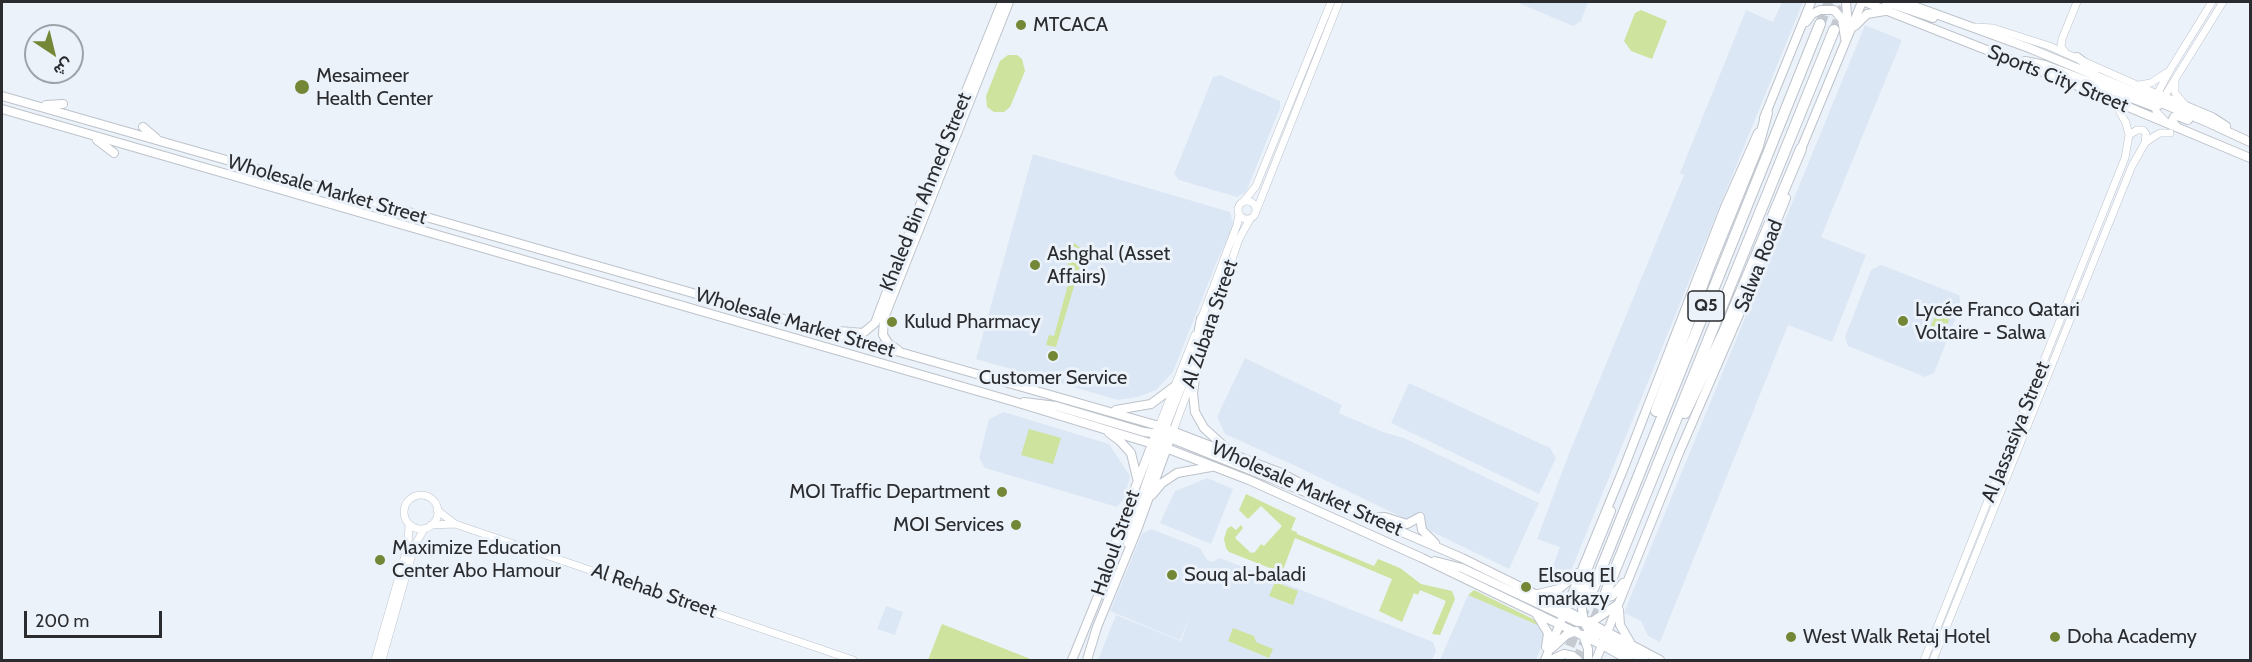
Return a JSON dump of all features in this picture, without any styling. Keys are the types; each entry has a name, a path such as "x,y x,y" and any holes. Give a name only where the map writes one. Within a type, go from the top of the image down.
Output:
{"highway":[{"name":"Salwa Road","path":"1593,589 1820,24"},
{"name":"Salwa Road","path":"1606,592 1834,30"},
{"path":"1647,451 1657,408 1709,267 1758,146 1767,113"},
{"path":"1660,458 1683,418 1724,332 1801,148"}],"main road":[{"name":"Khaled Bin Ahmed Street","path":"815,329 858,334 867,332 875,323 1002,2"},
{"name":"Khaled Bin Ahmed Street","path":"909,356 890,346 885,339 882,331 884,318 1009,2"},
{"path":"1548,658 1562,616 1611,511 1617,485 1725,207 1767,113 1806,14 1808,2"},
{"path":"1790,52 1790,42 1808,2"},
{"path":"1806,14 1816,2"},
{"path":"1846,2 1846,40"},
{"name":"Salwa Road","path":"1596,660 1679,453 1771,237 1801,148 1863,2"},
{"name":"Sports City Street","path":"1863,2 2083,88 2172,128 2250,158"},
{"path":"1886,2 1918,14 1951,21"},
{"name":"Sports City Street","path":"1903,2 2029,48 2158,100 2248,141"},
{"path":"1796,37 1812,14 1822,9 1830,9 1838,13 1842,20 1846,40"},
{"path":"1846,40 1865,15 1887,11"},
{"path":"2004,57 2045,65 2187,107 2215,118 2235,135"},
{"path":"2077,57 2083,64 2115,84"},
{"path":"2054,84 2083,88"},
{"name":"Wholesale Market Street","path":"2,96 909,356 1110,411 1162,436 1216,467 1422,558 1535,612 1562,616"},
{"path":"37,106 63,105"},
{"name":"Wholesale Market Street","path":"3,110 1100,428 1162,436 1231,452 1291,478 1351,510 1461,558 1535,594 1562,616"},
{"path":"2172,128 2172,120 2177,116 2224,135 2248,141"},
{"path":"143,127 159,141"},
{"path":"92,136 114,153"},
{"path":"1124,564 1131,528 1162,436 1194,354 1201,319"},
{"path":"1197,364 1193,393 1195,412 1204,428 1231,452"},
{"path":"1110,411 1151,404 1175,386"},
{"path":"1012,401 1056,406 1162,436 1351,510"},
{"path":"1100,428 1120,441 1131,453 1136,468 1137,482"},
{"name":"Haloul Street","path":"1074,660 1105,579 1137,482 1162,436"},
{"name":"Haloul Street","path":"1087,660 1097,627 1148,500 1162,436"},
{"path":"1148,500 1162,483 1178,473 1216,467"},
{"path":"1370,518 1386,517 1407,524 1420,517 1420,527 1424,534 1461,558"},
{"path":"1422,558 1462,568 1582,626 1644,660"},
{"path":"1582,574 1588,593 1602,599 1615,594 1630,575"},
{"path":"1535,594 1560,590 1582,574"},
{"path":"1582,574 1580,594 1582,626 1588,649 1588,660"},
{"path":"1548,658 1559,641 1605,615 1619,602"},
{"path":"1619,602 1620,625 1632,644"},
{"path":"1535,612 1545,626 1548,637 1540,660"},
{"path":"1562,616 1605,638 1629,660"},
{"path":"1605,638 1632,644 1660,660"},
{"path":"1548,658 1564,654 1578,660"}],"street":[{"path":"1331,2 1256,186 1238,207 1242,218 1250,219 1256,214 1339,2"},
{"path":"2065,52 2061,47 2062,39 2077,2"},
{"path":"2145,143 2172,128 2159,116 2158,100 2170,70 2212,2"},
{"path":"2158,100 2175,78 2223,2"},
{"name":"Sports City Street","path":"1964,26 1993,28 2065,52 2136,85 2158,100"},
{"path":"2049,46 2056,45 2062,39"},
{"path":"2136,85 2151,83 2170,70"},
{"path":"2175,78 2175,93 2187,107"},
{"path":"2120,112 2129,135 2137,130 2143,130 2146,134 2145,143"},
{"name":"Al Jassasiya Street","path":"1932,660 2020,442 2067,308 2125,158 2129,135"},
{"name":"Al Jassasiya Street","path":"1924,660 1951,585 2046,349 2145,143"},
{"path":"1244,201 1252,202 1257,209"},
{"name":"Al Zubara Street","path":"1162,436 1175,386 1237,225 1239,214"},
{"name":"Al Zubara Street","path":"1162,436 1197,364 1239,239 1250,219"},
{"path":"2067,308 2081,301"},
{"path":"2020,442 2022,450"},
{"path":"2003,484 2011,478"},
{"path":"375,660 408,544 409,524 404,510 411,499 416,496 427,497 435,504 436,518 414,547 382,660"},
{"name":"Al Rehab Street","path":"437,510 455,524 853,660"},
{"path":"409,524 419,529 428,527"},
{"name":"Al Rehab Street","path":"428,527 455,524"},
{"path":"1975,553 1977,563"}],"shaded area":[{"path":"1516,2 1588,2 1581,21 1573,26"},
{"path":"1782,2 1803,2 1566,583 1549,576 1560,547 1537,539 1568,456 1684,175 1680,173 1746,10 1773,22"},
{"path":"1865,25 1902,40 1821,237 1866,255 1832,342 1788,325 1660,642 1648,636 1641,621 1624,613"},
{"path":"1220,75 1280,101 1280,108 1246,192 1237,197 1179,180 1174,174 1213,77"},
{"path":"1033,154 1230,212 1234,226 1217,261 1173,372 1156,390 1138,397 1118,400 976,359"},
{"name":"Lycée Franco Qatari Voltaire - Salwa","path":"1881,265 1959,295 1961,305 1934,373 1925,377 1848,346 1845,337 1871,270"},
{"path":"1245,358 1342,405 1339,413 1383,432 1404,438 1539,503 1509,569 1225,434 1217,417"},
{"path":"1409,383 1550,448 1556,458 1539,494 1391,423"},
{"path":"1004,412 1109,444 1130,476 1125,498 1117,507 985,468 979,458 989,419"},
{"path":"1207,478 1233,489 1211,544 1160,523 1175,491"},
{"path":"1151,529 1200,548 1207,560 1212,562 1220,558 1433,642 1436,651 1432,660 1098,660 1116,615 1181,641 1190,616 1180,640 1110,611 1142,534"},
{"path":"1468,595 1542,627 1545,637 1536,660 1440,660"},
{"path":"886,606 903,612 895,635 877,629"}],"green space":[{"path":"1641,10 1667,21 1652,59 1631,51 1624,41 1635,13"},
{"path":"1008,55 1017,55 1022,59 1025,71 1010,107 1004,112 994,112 987,107 986,96 1000,61"},
{"path":"1074,243 1091,256 1083,256 1056,347 1046,345 1049,335 1054,336 1069,281 1064,279"},
{"path":"1938,310 1951,315 1940,342 1926,336"},
{"path":"1029,429 1061,438 1053,464 1021,455"},
{"path":"1246,494 1296,518 1291,530 1297,534 1374,566 1378,559 1400,568 1421,584 1452,591 1455,599 1440,635 1432,634 1446,601 1420,590 1418,595 1414,593 1402,622 1379,611 1392,579 1295,538 1283,570 1280,572 1229,552 1224,539 1227,529 1231,526 1236,530 1241,525 1243,528 1235,538 1251,553 1255,552 1261,544 1264,546 1282,526 1261,506 1248,519 1239,510"},
{"path":"1275,582 1298,591 1293,605 1269,596"},
{"path":"1474,590 1533,619 1542,627 1468,595"},
{"path":"942,624 1033,660 928,660"},
{"path":"1233,628 1254,636 1256,642 1273,649 1269,658 1228,641"}],"tunnel":[{"path":"1820,24 1829,2"},
{"path":"1834,30 1845,2"},
{"path":"1564,660 1593,589"},
{"path":"1577,660 1606,592"}],"place":[{"name":"MTCACA","path":"1021,25"},
{"name":"Mesaimeer Health Center","path":"302,87"},
{"name":"Ashghal (Asset Affairs)","path":"1035,265"},
{"name":"Lycée Franco Qatari Voltaire - Salwa","path":"1903,321"},
{"name":"Kulud Pharmacy","path":"892,322"},
{"name":"Customer Service","path":"1053,356"},
{"name":"MOI Traffic Department","path":"1002,492"},
{"name":"MOI Services","path":"1016,525"},
{"name":"Maximize Education Center Abo Hamour","path":"380,560"},
{"name":"Souq al-baladi","path":"1172,575"},
{"name":"Elsouq El markazy","path":"1526,587"},
{"name":"West Walk Retaj Hotel","path":"1791,637"},
{"name":"Doha Academy","path":"2055,637"}]}
